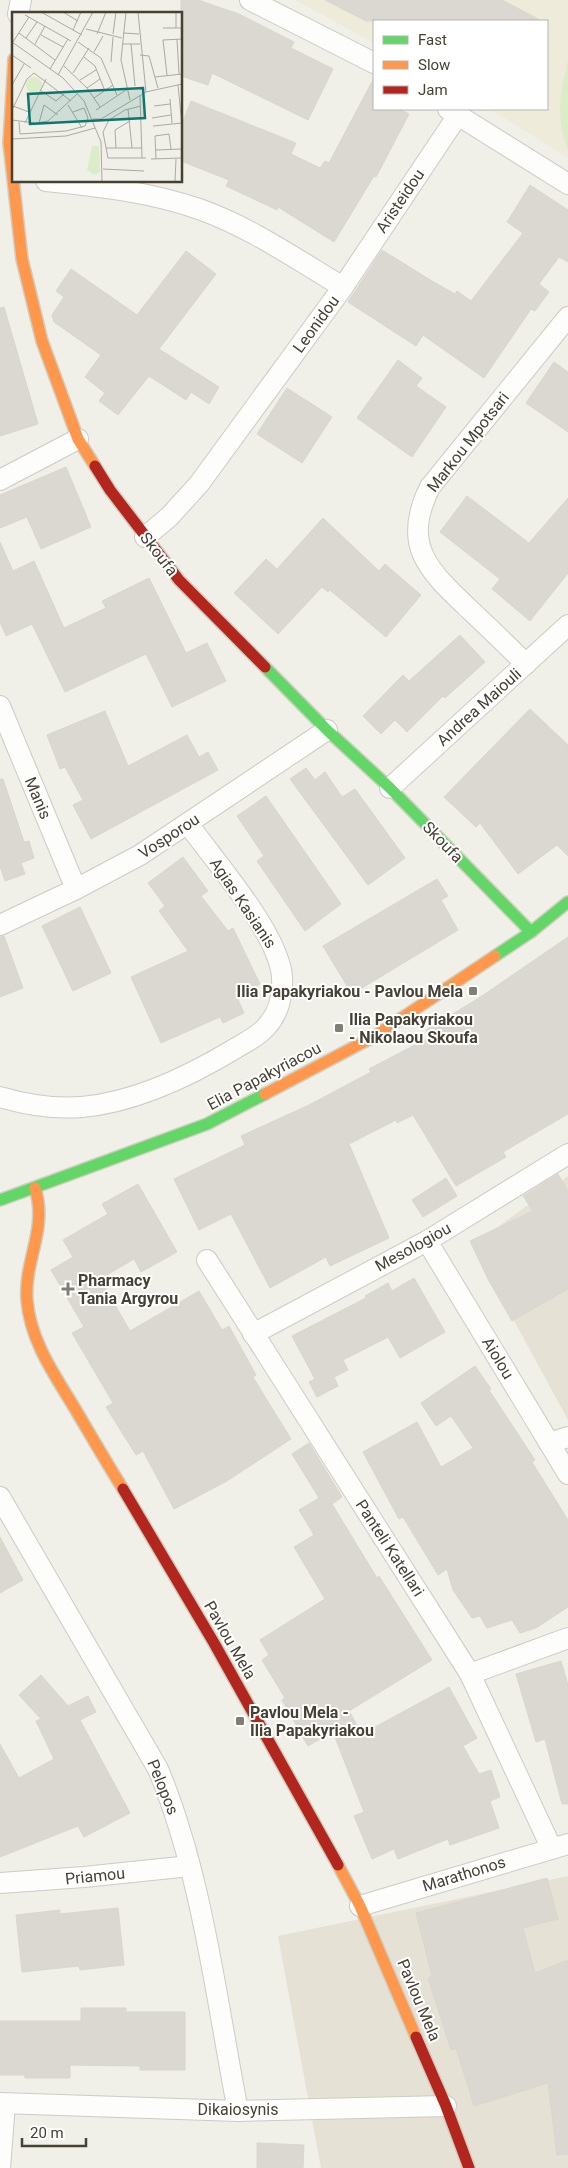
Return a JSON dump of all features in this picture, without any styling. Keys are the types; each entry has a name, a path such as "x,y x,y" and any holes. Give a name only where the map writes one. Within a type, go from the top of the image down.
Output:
{"street":[{"path":"250,0 373,62"},
{"name":"Skoufa","path":"12,82 10,105 12,154"},
{"path":"453,112 568,184"},
{"name":"Aristeidou","path":"343,286 453,112"},
{"name":"Skoufa","path":"13,182 22,259 42,341 78,439 110,490 179,580 327,730 390,788 531,932"},
{"name":"Leonidou","path":"55,182 101,187 199,209 264,241 343,286 199,484 175,512 145,537"},
{"name":"Markou Mpotsari","path":"526,664 435,576 421,549 418,523 423,500 430,487 568,317"},
{"path":"0,480 78,439"},
{"name":"Andrea Maiouli","path":"390,788 568,625"},
{"name":"Manis","path":"0,706 76,889"},
{"name":"Vosporou","path":"0,925 76,889 140,855 327,730"},
{"name":"Agias Kasianis","path":"0,1097 20,1103 60,1107 106,1103 144,1092 182,1077 223,1056 267,1027 275,1015 281,997 282,977 279,957 254,914 188,824"},
{"name":"Elia Papakyriacou","path":"0,1200 208,1124 375,1036 531,932 568,902"},
{"name":"Mesologiou","path":"253,1334 427,1241 568,1154"},
{"name":"Pavlou Mela","path":"35,1188 41,1205 41,1224 30,1264 27,1307 29,1320 43,1355 214,1643 301,1795 360,1906 446,2106 469,2168"},
{"name":"Aiolou","path":"427,1241 559,1440 568,1474"},
{"name":"Panteli Katellari","path":"207,1260 470,1674 559,1845"},
{"name":"Pelopos","path":"0,1496 158,1769 170,1797 190,1866 238,2110"},
{"path":"470,1674 568,1638"},
{"name":"Marathonos","path":"360,1906 559,1845"},
{"name":"Priamou","path":"0,1883 84,1877 190,1866"},
{"path":"0,2168 2,2104"},
{"name":"Dikaiosynis","path":"2,2104 238,2110 446,2106"}],"shaded area":[{"path":"295,0 568,0 568,158 492,110 548,110 548,20 373,20 373,42"},
{"path":"568,1176 568,1420 473,1245"},
{"path":"568,1876 568,2168 321,2168 278,1936"}],"green space":[{"path":"568,60 568,150 561,127 560,105"}],"building":[{"path":"181,0 198,0 239,14 294,42 291,48 333,69 308,120 212,73 208,85 182,76"},
{"path":"325,0 502,0 540,20 373,20 366,21"},
{"path":"373,80 373,110 401,110 409,114 376,177 374,176 334,242 278,207 277,210 226,186 229,180 182,161 182,124 191,101 296,143 291,154 320,168 325,161 329,163"},
{"path":"530,185 568,210 568,262 559,257 539,284 549,292 535,311 531,309 484,378 423,335 416,346 348,302 382,250 432,281 455,294 457,291 471,301 523,233 507,222"},
{"path":"186,251 216,274 159,349 219,387 209,404 191,392 186,400 149,376 118,415 99,401 105,393 85,377 101,355 54,322 52,315 64,297 56,291 71,269 137,315"},
{"path":"4,307 38,424 0,436 0,308"},
{"path":"398,360 422,378 416,386 446,407 412,457 357,418"},
{"path":"554,362 568,372 568,432 526,403"},
{"path":"287,388 332,417 302,463 257,434"},
{"path":"66,467 91,527 41,549 27,517 0,528 0,495"},
{"path":"467,496 529,543 568,498 568,573 530,621 492,589 500,579 440,532"},
{"path":"323,518 379,571 385,564 421,595 386,637 330,590 328,592 322,587 278,634 234,593 266,559 277,569"},
{"path":"0,542 13,571 34,561 64,628 106,608 102,601 149,578 186,653 207,643 226,681 172,707 146,654 65,692 32,624 6,636 0,622"},
{"path":"460,635 485,662 445,698 443,696 407,732 395,720 381,734 363,716 403,675 409,681"},
{"path":"530,709 568,745 568,856 557,845 518,874 480,823 476,827 444,797"},
{"path":"105,711 128,766 187,735 199,757 208,752 218,770 91,839 73,805 83,800 65,767 60,769 47,735"},
{"path":"306,768 315,780 325,772 342,797 355,789 405,858 368,885 290,779"},
{"path":"0,779 3,779 24,842 29,841 34,858 21,863 25,874 5,881 0,866"},
{"path":"266,796 341,904 305,931 257,861 264,856 237,816"},
{"path":"183,857 208,891 201,896 228,931 233,928 260,984 236,995 244,1013 223,1023 220,1017 161,1043 131,977 188,951 159,911 165,906 148,883"},
{"path":"437,879 448,896 441,900 458,930 352,994 323,946"},
{"path":"80,907 111,973 73,991 42,926"},
{"path":"4,936 23,988 0,997 0,937"},
{"path":"568,937 568,1114 503,1152 506,1157 456,1186 413,1115 397,1123 396,1120 349,1144 389,1238 330,1266 326,1257 270,1288 231,1214 199,1230 174,1179 245,1145 241,1136 309,1105 371,1072 369,1069 430,1037 426,1030 479,998"},
{"path":"558,1174 568,1191 568,1289 512,1321 489,1281 470,1241 533,1211 523,1196"},
{"path":"446,1178 457,1196 423,1217 412,1200"},
{"path":"138,1184 177,1252 141,1272 134,1259 100,1279 130,1331 199,1291 222,1330 229,1326 256,1375 253,1377 291,1439 227,1481 174,1509 143,1451 136,1455 106,1407 113,1403 72,1333 84,1327 51,1270 73,1257 63,1240 108,1214 102,1204"},
{"path":"414,1278 445,1332 400,1358 388,1337 343,1360 348,1370 334,1377 338,1386 317,1397 309,1382 315,1379 292,1336 366,1298 365,1296 388,1283 392,1291"},
{"path":"475,1366 535,1460 532,1462 568,1520 568,1607 536,1628 520,1633 512,1620 487,1628 480,1616 472,1618 453,1590 447,1569 438,1575 403,1517 399,1519 363,1452 417,1422 441,1467 473,1448 451,1416 436,1426 421,1403"},
{"path":"309,1443 342,1497 332,1504 377,1578 379,1576 432,1660 349,1711 362,1734 449,1687 477,1738 463,1746 479,1774 491,1770 500,1797 490,1801 499,1828 450,1845 448,1839 398,1859 394,1849 372,1859 354,1816 364,1812 333,1732 308,1746 282,1700 285,1698 262,1660 269,1655 260,1640 325,1599 294,1547 314,1535 299,1510 319,1498 292,1454"},
{"path":"0,1537 23,1580 0,1593"},
{"path":"561,1661 568,1685 568,1804 562,1804 545,1739 536,1742 516,1674"},
{"path":"41,1675 68,1706 88,1696 96,1712 80,1720 130,1813 84,1837 78,1826 0,1857 0,1744 19,1778 54,1759 36,1721 41,1719 19,1695"},
{"path":"547,1878 558,1919 523,1928 535,1973 568,1960 568,2154 557,2155 548,2083 474,2106 456,2048 451,2050 428,1978 432,1976 416,1913"},
{"path":"118,1908 124,1965 80,1970 79,1966 22,1972 16,1915 60,1910 60,1914"},
{"path":"81,2008 126,2008 126,2012 185,2012 185,2070 140,2070 140,2066 70,2065 70,2078 25,2078 25,2075 0,2075 0,2021 81,2021"},
{"path":"257,2143 304,2145 303,2168 257,2168"}],"traffic: fast":[{"path":"265,667 327,730 390,788 531,932"},
{"path":"495,956 531,932 568,902"},
{"path":"0,1200 207,1124 265,1094"}],"traffic: slow":[{"path":"12,93 9,143 12,170"},
{"path":"13,182 22,259 42,341 78,439 95,466"},
{"path":"265,1094 375,1036 495,956"},
{"path":"35,1188 39,1217 27,1285 29,1315 33,1329 51,1369 123,1489"},
{"path":"338,1865 360,1906 416,2037"}],"traffic: jam":[{"path":"95,466 110,490 179,580 265,667"},
{"path":"123,1489 214,1643 338,1865"},
{"path":"416,2037 446,2106 469,2168"}],"place":[{"name":"Ilia Papakyriakou - Pavlou Mela","path":"473,991"},
{"name":"Ilia Papakyriakou - Nikolaou Skoufa","path":"339,1028"},
{"name":"Pharmacy Tania Argyrou","path":"68,1289"},
{"name":"Pavlou Mela - Ilia Papakyriakou","path":"240,1721"}]}
